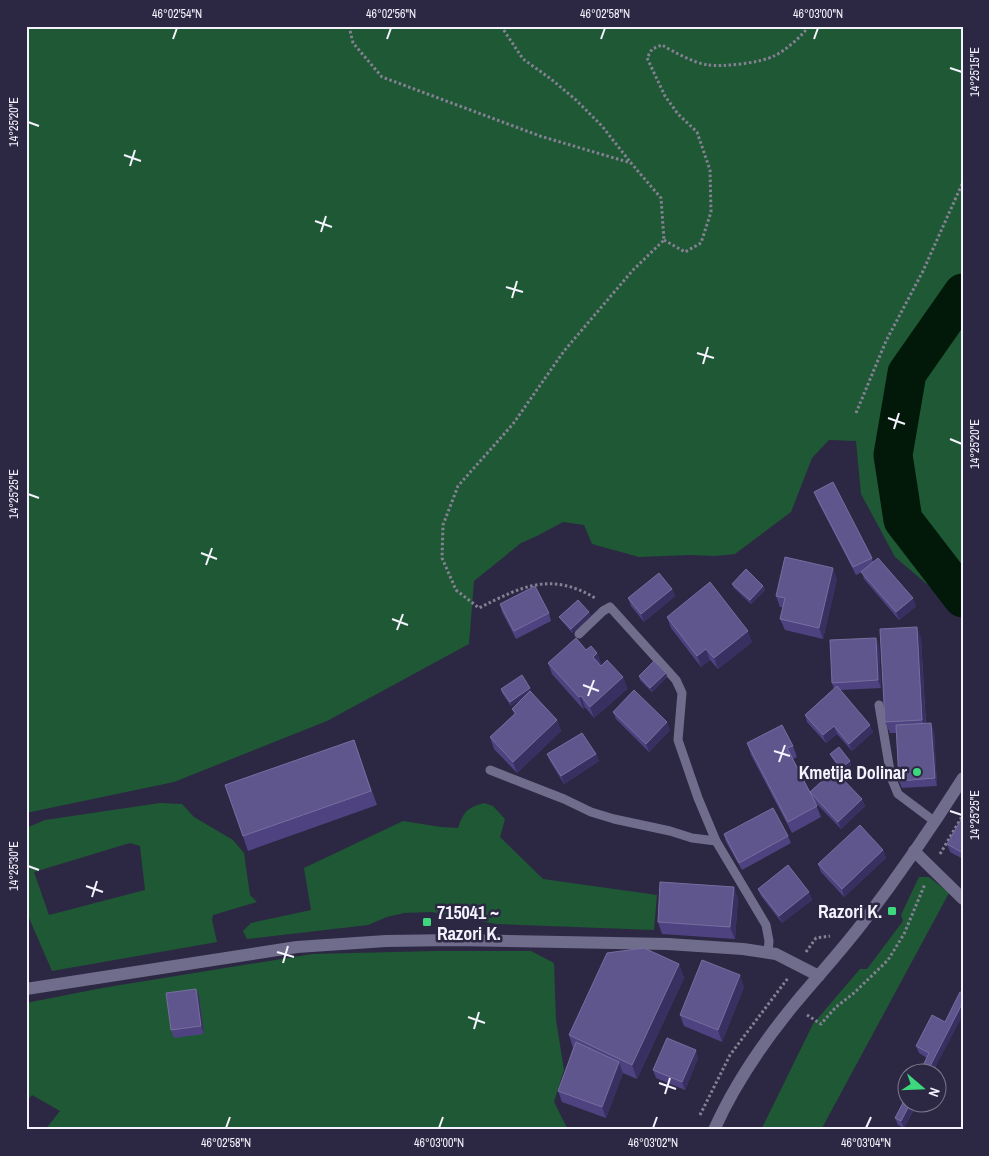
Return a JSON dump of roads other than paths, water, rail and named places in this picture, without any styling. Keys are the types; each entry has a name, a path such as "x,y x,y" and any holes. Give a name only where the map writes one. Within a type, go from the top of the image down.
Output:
{"street":[{"path":"714,1130 725,1105 750,1065 793,1006 863,922 961,784"},
{"path":"914,851 963,899"},
{"path":"26,989 297,947 386,941 452,940 668,944 743,949 768,952 819,976"}],"lane":[{"path":"579,634 603,611 610,607 676,680 682,694 678,740 716,841 766,925 769,940 768,952"},
{"path":"879,706 891,777 898,794 934,821"},
{"path":"490,770 591,812 692,838 716,841"}],"waterway":[{"path":"963,293 907,373 893,455 903,520 963,598"}],"place":[{"name":"Kmetija Dolinar","path":"917,772"},
{"name":"Razori K.","path":"892,911"},
{"name":"715041 ~ Razori K.","path":"427,922"}]}
